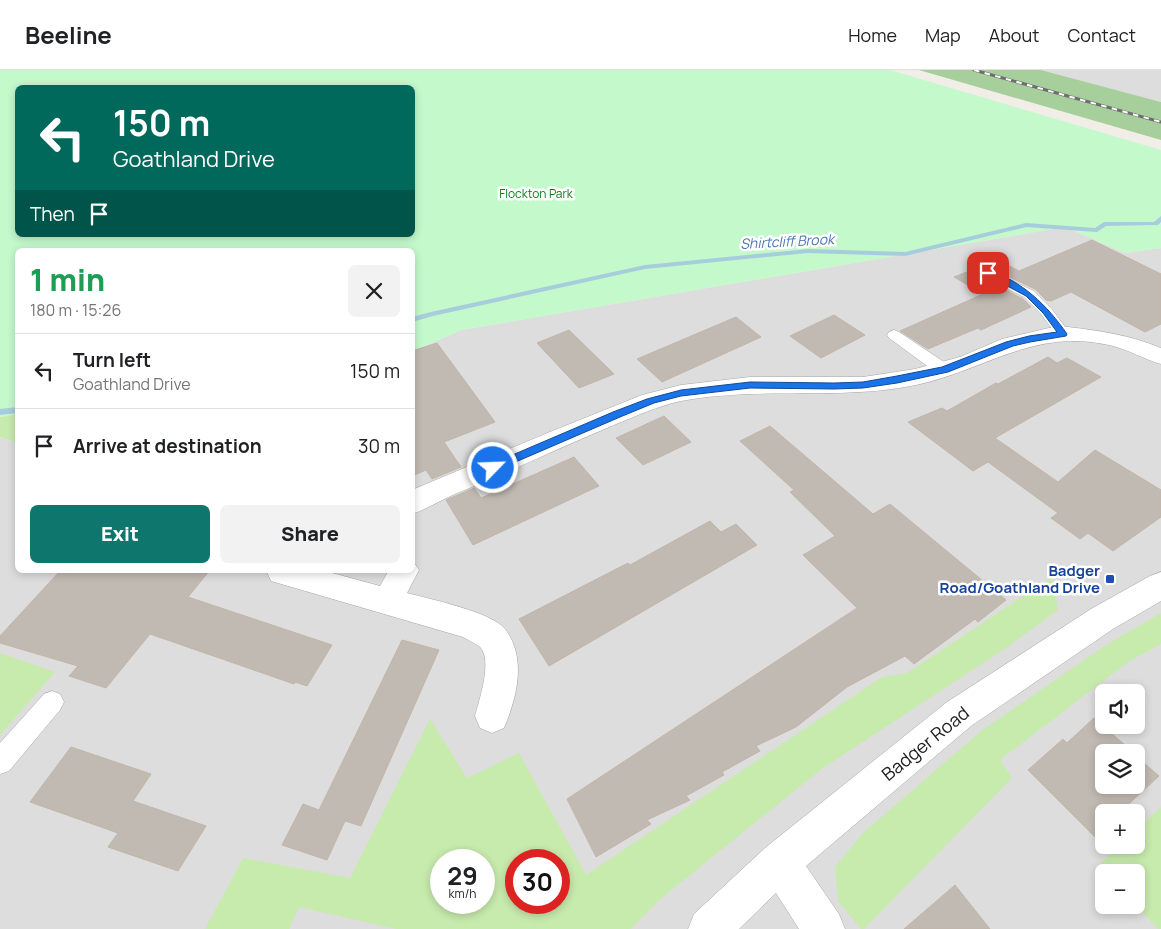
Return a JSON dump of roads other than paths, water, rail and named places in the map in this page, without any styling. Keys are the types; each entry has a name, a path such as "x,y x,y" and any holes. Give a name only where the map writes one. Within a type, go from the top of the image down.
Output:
{"street":[{"path":"415,501 554,440 651,401 681,393 750,385 863,385 944,370 1010,344 1063,334 1110,338 1134,345 1161,357"},
{"path":"286,573 471,624 494,638 502,659 500,689 492,716"},
{"path":"388,601 402,573"},
{"name":"Badger Road","path":"709,929 779,862 958,714 1102,619 1161,585"},
{"path":"779,862 824,929"}],"lane":[{"path":"988,273 1029,294 1046,311 1063,334"},
{"path":"894,335 944,370"},
{"path":"0,762 52,702"}],"waterway":[{"name":"Shirtcliff Brook","path":"415,319 645,267 808,251 905,254 1026,225 1097,230 1104,224 1156,224 1161,218"},
{"name":"Shirtcliff Brook","path":"0,412 15,410"}],"railway":[{"path":"974,70 1161,122"}],"place":[{"name":"Badger Road/Goathland Drive","path":"1110,579"}],"park label":[{"name":"Flockton Park","path":"536,193"}]}
